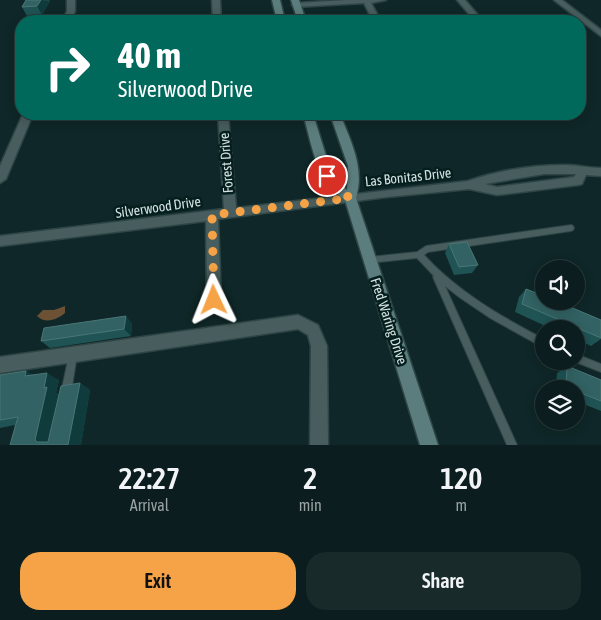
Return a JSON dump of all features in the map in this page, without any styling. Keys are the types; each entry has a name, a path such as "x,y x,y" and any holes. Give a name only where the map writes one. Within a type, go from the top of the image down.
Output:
{"main road":[{"path":"276,0 280,15"},
{"path":"295,3 300,15"},
{"path":"310,120 327,176 336,188 350,198"},
{"name":"Fred Waring Drive","path":"336,120 355,170 356,184 350,198 429,445"}],"street":[{"path":"69,15 71,0"},
{"path":"216,0 217,15"},
{"path":"295,3 382,0"},
{"path":"461,0 474,15"},
{"path":"558,0 577,15"},
{"path":"366,1 374,15"},
{"path":"586,22 601,34"},
{"path":"0,179 25,120"},
{"name":"Forest Drive","path":"223,120 230,212"},
{"name":"Las Bonitas Drive","path":"350,198 469,185 497,191 578,181 582,172 601,172"},
{"name":"Silverwood Drive","path":"0,241 58,236 230,212 350,198"},
{"path":"212,215 214,300"},
{"path":"0,365 284,322 298,322 309,325 316,332 320,346 319,445"}],"lane":[{"path":"369,260 419,255 426,249 571,228"},
{"path":"419,255 437,276 486,313 535,339"},
{"path":"437,276 512,445"},
{"path":"64,400 74,354"},
{"path":"585,362 601,368"}],"shaded area":[{"path":"65,306 65,313 58,318 44,320 37,316 43,310 54,310"}],"building":[{"path":"26,0 41,0 37,6 22,7"},
{"path":"467,242 478,265 459,267 449,244"},
{"path":"526,289 535,292 535,310 522,304"},
{"path":"536,310 577,310 601,320 601,338 585,331 585,320 559,320"},
{"path":"126,316 124,329 41,341 44,328"},
{"path":"567,370 577,370 601,380 601,401 585,395 585,380 566,380"},
{"path":"26,371 25,376 47,373 44,388 47,387 35,440 37,442 48,442 61,386 80,383 68,445 10,445 18,417 0,420 0,375"}],"route":[{"path":"214,300 212,215 350,198 336,188 327,176"}]}
